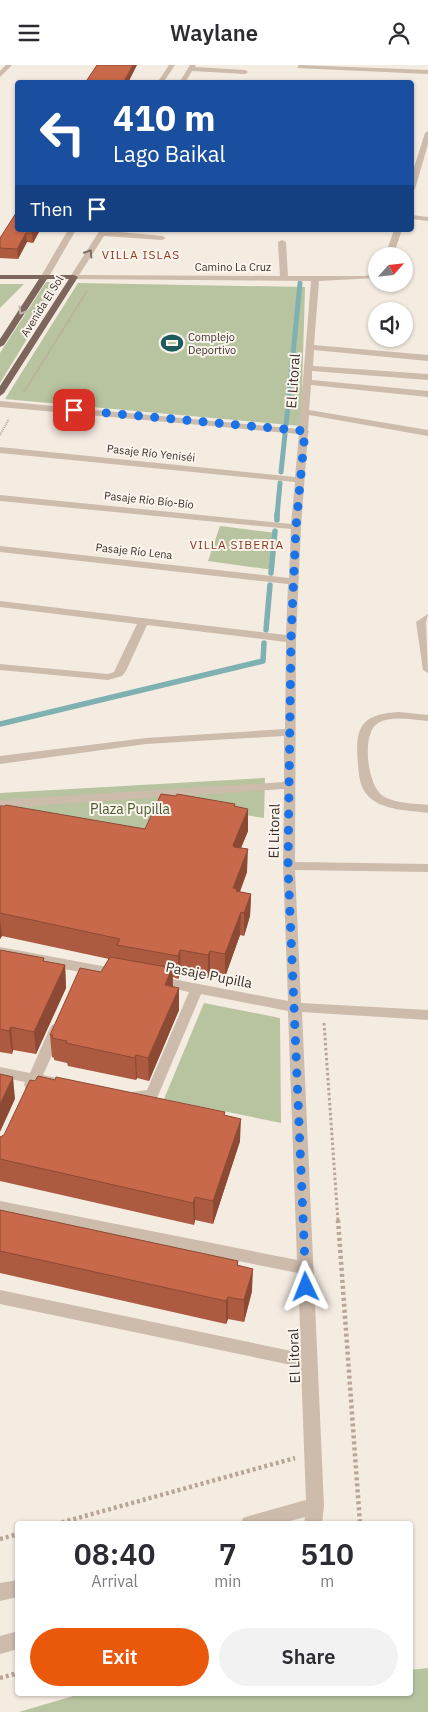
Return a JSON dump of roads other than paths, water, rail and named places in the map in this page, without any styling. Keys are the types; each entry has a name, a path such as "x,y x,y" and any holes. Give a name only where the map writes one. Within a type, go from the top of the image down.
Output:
{"main road":[{"name":"Camino La Cruz","path":"0,277 74,277"},
{"name":"Avenida El Sol","path":"0,345 44,277"},
{"name":"Avenida El Sol","path":"0,393 74,277"}],"street":[{"path":"0,75 8,65"},
{"path":"162,80 172,65"},
{"path":"184,80 191,67 245,72"},
{"path":"299,67 428,72"},
{"path":"414,180 428,133"},
{"path":"414,217 428,219"},
{"name":"Avenida El Sol","path":"44,277 71,232"},
{"path":"103,232 162,238"},
{"name":"Avenida El Sol","path":"74,277 103,232"},
{"path":"391,247 397,232"},
{"path":"282,242 284,278"},
{"name":"Camino La Cruz","path":"74,277 315,279"},
{"path":"315,279 368,277"},
{"name":"El Litoral","path":"313,1521 315,1505 288,866 291,639 296,527 305,431 315,279"},
{"path":"310,347 428,358"},
{"path":"309,368 428,377"},
{"path":"308,382 428,395"},
{"path":"0,403 305,431"},
{"path":"306,412 428,433"},
{"name":"Pasaje Río Yeniséi","path":"0,450 299,479"},
{"name":"Pasaje Río Bío-Bío","path":"0,498 296,527"},
{"name":"Pasaje Río Lena","path":"0,549 294,582"},
{"path":"0,604 291,639"},
{"path":"428,617 421,622 428,670"},
{"path":"0,667 108,677 118,674 143,622"},
{"path":"428,718 384,715 370,723 364,730 362,738 368,787 373,793 387,803 428,809"},
{"path":"0,761 146,741 291,732"},
{"path":"0,804 290,785"},
{"path":"288,866 428,868"},
{"name":"Pasaje Pupilla","path":"0,952 295,1007 428,1015"},
{"path":"76,985 84,968"},
{"path":"119,1095 143,1097 152,1094 197,989"},
{"path":"26,1095 61,1019"},
{"path":"0,1072 62,1084"},
{"path":"0,1207 305,1268"},
{"path":"0,1297 309,1362"},
{"path":"259,1521 315,1505"},
{"path":"0,1593 15,1589"},
{"path":"0,1645 15,1641"}],"waterway":[{"path":"286,425 300,283"},
{"path":"281,472 285,434"},
{"path":"277,516 280,483"},
{"path":"271,573 275,531"},
{"path":"266,630 270,585"},
{"path":"0,724 263,661 264,643"}],"place":[{"name":"Complejo Deportivo","path":"172,343"}],"district":[{"name":"VILLA ISLAS","path":"141,254"},
{"name":"VILLA SIBERIA","path":"237,544"}],"park label":[{"name":"Plaza Pupilla","path":"130,809"}]}
